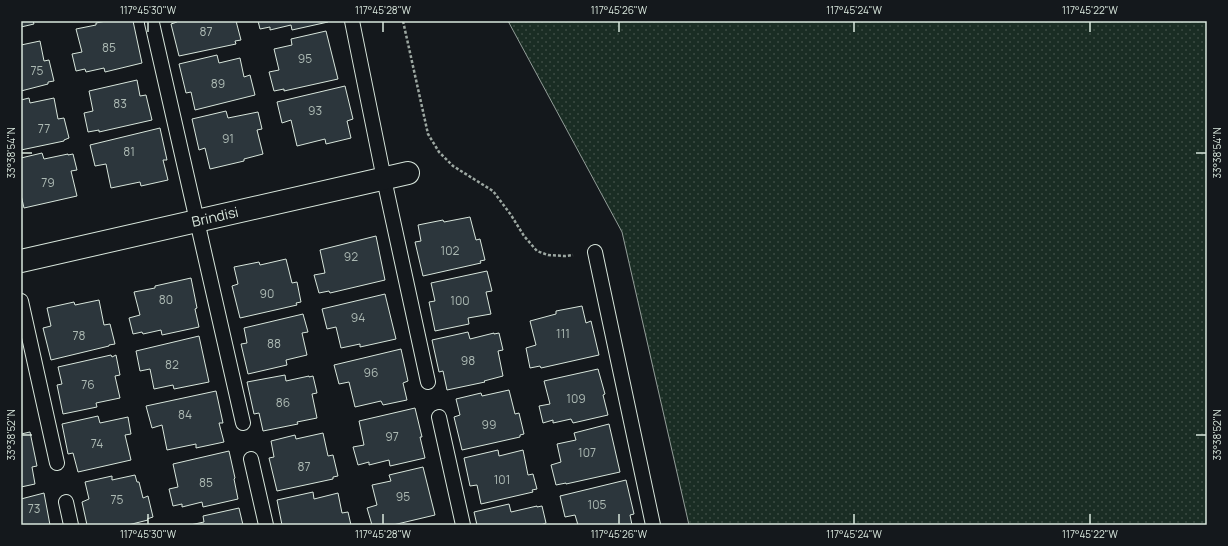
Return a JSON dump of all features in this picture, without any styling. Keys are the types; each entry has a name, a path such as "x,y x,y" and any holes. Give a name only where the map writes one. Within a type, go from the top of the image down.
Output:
{"street":[{"name":"Brindisi","path":"21,261 408,173"}],"lane":[{"path":"352,21 428,382"},
{"path":"152,23 243,423"},
{"path":"595,252 653,525"},
{"path":"21,301 57,464"},
{"path":"439,417 462,525"},
{"path":"251,459 266,525"},
{"path":"66,502 71,525"}],"path":[{"path":"403,21 428,134 439,152 453,166 493,191 511,214 524,236 536,250 548,255 564,256 595,252"}],"green space":[{"path":"508,21 1207,21 1207,525 689,525 622,232"}],"building":[{"path":"21,21 33,21 34,24 21,27"},
{"path":"106,21 133,21 142,63 105,72 104,68 86,72 85,69 76,71 72,54 82,52 76,29 96,25 96,23"},
{"path":"176,21 236,21 241,40 235,41 236,44 179,56 171,24 177,22"},
{"path":"258,21 328,22 292,30 291,25 270,30 270,27 260,29"},
{"path":"326,31 338,79 284,91 284,89 274,91 269,72 279,70 274,49 292,45 291,39"},
{"path":"40,41 44,61 49,60 54,81 21,91 21,45"},
{"path":"217,55 219,63 240,58 244,77 250,75 255,95 195,110 191,92 186,93 179,64"},
{"path":"137,80 140,96 146,95 152,120 99,132 99,130 88,132 84,113 93,111 89,91"},
{"path":"345,86 353,119 347,121 351,138 326,144 325,139 297,146 291,120 282,123 277,102"},
{"path":"29,98 30,103 54,98 58,119 64,118 69,138 64,141 21,150 21,100"},
{"path":"226,111 228,118 258,112 262,129 257,130 263,154 244,159 244,161 210,169 205,148 199,150 192,119"},
{"path":"160,128 167,160 163,160 168,180 141,186 140,182 111,188 106,164 95,166 90,145"},
{"path":"42,153 44,159 73,154 77,170 71,171 77,196 24,208 21,195 21,158"},
{"path":"470,217 476,240 480,239 485,260 480,261 481,263 423,276 415,242 421,241 418,225"},
{"path":"376,236 385,280 330,293 329,291 319,293 314,275 325,273 320,250"},
{"path":"286,259 292,283 297,282 301,302 296,303 297,305 240,318 232,286 238,284 234,267 259,262 260,265"},
{"path":"487,271 492,291 486,292 491,314 468,318 469,324 435,331 429,302 435,301 431,283"},
{"path":"191,278 199,327 162,335 161,330 143,334 142,332 133,334 129,318 140,315 134,292"},
{"path":"385,294 396,339 360,347 360,344 341,348 336,327 327,329 322,309"},
{"path":"99,300 104,325 110,324 115,344 51,360 43,328 51,326 47,308 74,302 75,305"},
{"path":"582,306 586,323 591,321 599,355 541,368 540,366 530,368 526,348 536,345 530,321 556,314 556,311"},
{"path":"303,314 308,332 302,333 307,355 286,360 287,365 248,374 241,344 247,343 244,328"},
{"path":"468,332 470,339 499,333 503,350 498,351 503,376 484,381 485,382 447,390 443,371 439,372 432,340"},
{"path":"199,336 209,382 174,389 173,385 154,389 150,369 140,371 136,351"},
{"path":"401,349 408,381 403,383 407,400 383,405 381,401 355,407 349,382 339,384 334,365"},
{"path":"111,355 112,357 116,355 120,375 115,376 120,398 96,403 97,407 63,414 57,385 62,384 58,367"},
{"path":"598,369 605,394 603,395 608,415 573,423 571,419 553,423 553,420 543,423 539,406 550,404 544,381"},
{"path":"285,375 286,381 313,376 317,393 312,394 317,418 297,422 298,424 263,431 259,413 254,414 247,382"},
{"path":"509,390 515,414 519,413 524,434 520,435 520,437 462,450 454,417 460,415 456,399 481,393 482,396"},
{"path":"216,391 223,423 219,423 224,442 196,448 196,444 167,450 162,425 152,428 146,406"},
{"path":"415,408 425,458 390,466 389,460 369,465 369,462 358,465 353,447 364,445 359,421"},
{"path":"98,416 100,423 128,417 131,434 125,435 131,460 78,472 73,453 68,454 62,424"},
{"path":"609,424 620,472 556,485 551,465 561,462 557,444 576,440 574,433"},
{"path":"30,432 37,466 32,467 35,484 21,487 21,434"},
{"path":"323,433 328,456 333,455 338,476 333,477 333,479 277,491 269,458 274,457 271,441 295,435 296,439"},
{"path":"498,450 499,456 523,450 528,475 533,474 537,489 532,490 533,492 481,504 477,485 470,486 464,458"},
{"path":"229,451 238,499 203,507 202,502 182,507 182,504 173,506 169,489 178,487 173,464"},
{"path":"423,467 435,515 393,525 372,525 367,508 377,505 372,485 391,481 389,475"},
{"path":"135,475 137,482 139,482 143,498 148,496 153,517 147,519 148,520 128,525 87,525 82,502 89,499 85,482 112,476 112,480"},
{"path":"626,480 634,514 630,515 632,525 578,525 575,515 565,517 560,496"},
{"path":"313,492 314,499 338,493 342,513 348,512 351,525 282,525 277,500"},
{"path":"44,493 50,525 21,525 21,499"},
{"path":"509,504 511,512 542,506 546,523 541,525 477,525 474,512"},
{"path":"239,508 243,525 190,525 204,522 203,516"}]}
